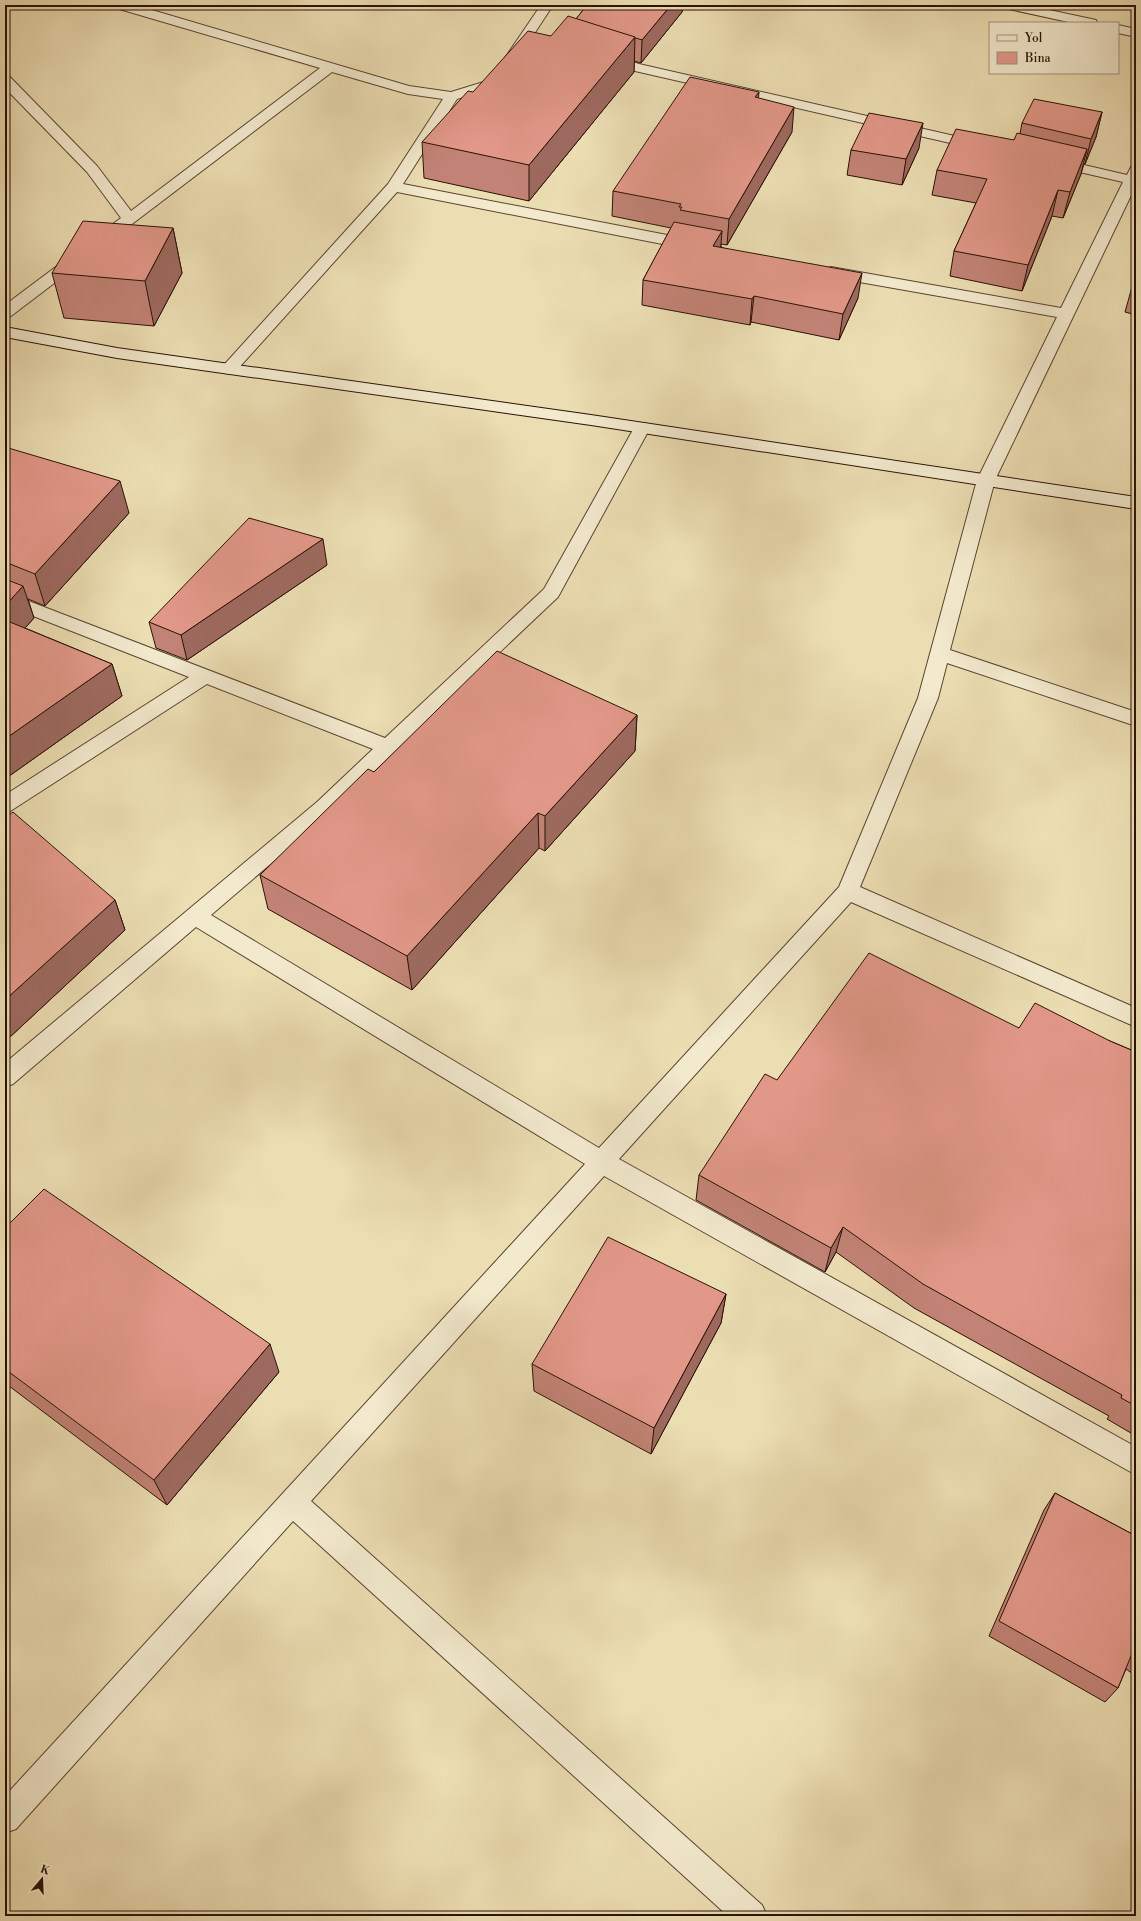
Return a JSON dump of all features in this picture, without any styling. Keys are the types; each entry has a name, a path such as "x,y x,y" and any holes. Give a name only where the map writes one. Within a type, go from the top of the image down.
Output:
{"street":[{"path":"120,5 408,90 452,96 495,83 547,5"},
{"path":"1009,5 1086,22"},
{"path":"1119,29 1136,33"},
{"path":"529,32 544,37"},
{"path":"597,55 634,67 991,148"},
{"path":"5,313 330,67"},
{"path":"5,80 92,169 129,219"},
{"path":"229,370 394,188 452,96"},
{"path":"5,1818 848,891 928,698 986,480 1134,175 1038,159"},
{"path":"394,188 705,248"},
{"path":"814,269 1067,314"},
{"path":"5,332 117,353 642,428 1136,504"},
{"path":"5,1077 324,807 552,593 642,428"},
{"path":"5,598 388,747"},
{"path":"940,654 1136,719"},
{"path":"5,805 205,676"},
{"path":"848,891 1136,1018"},
{"path":"195,916 602,1162 1136,1462"},
{"path":"292,1502 751,1916"}],"building":[{"path":"587,5 671,5 642,40 576,19"},
{"path":"568,16 635,37 529,165 422,142 468,91 473,92 528,31 551,36"},
{"path":"690,77 759,92 755,97 794,107 729,219 680,210 682,207 679,207 681,204 613,191"},
{"path":"1034,99 1102,112 1091,139 1022,123"},
{"path":"869,113 923,123 906,159 851,150"},
{"path":"956,129 1014,140 1017,133 1087,149 1070,192 1058,190 1028,265 954,251 987,179 937,170"},
{"path":"83,221 173,228 145,281 52,273"},
{"path":"674,222 722,231 713,246 862,273 843,314 754,296 752,299 643,280"},
{"path":"1136,276 1136,287 1132,287"},
{"path":"5,447 120,481 35,574 5,562"},
{"path":"249,518 323,539 181,635 149,622"},
{"path":"5,579 23,586 5,606"},
{"path":"5,620 112,664 5,739"},
{"path":"497,651 637,715 545,816 538,813 407,956 260,875 368,769 374,772"},
{"path":"13,812 115,900 5,1000 5,818"},
{"path":"869,953 1019,1028 1035,1003 1110,1041 1136,1052 1136,1406 1121,1398 1122,1395 923,1284 843,1227 831,1248 699,1175 765,1074 777,1080"},
{"path":"44,1189 270,1344 154,1480 5,1369 5,1228"},
{"path":"608,1237 726,1294 654,1428 532,1364"},
{"path":"1055,1493 1136,1536 1136,1653 1133,1651 1118,1688 999,1621"}]}
